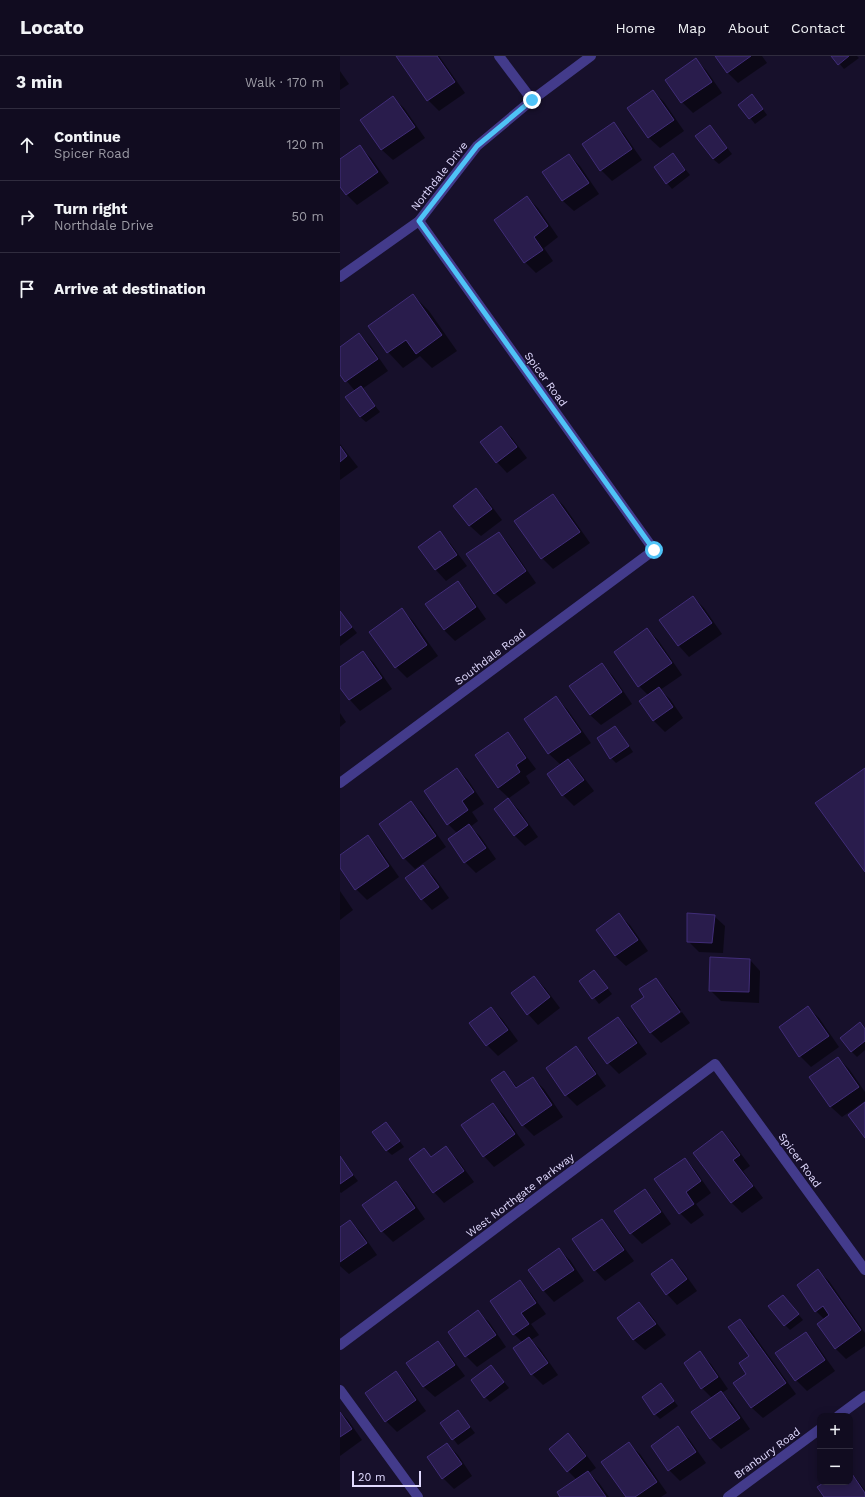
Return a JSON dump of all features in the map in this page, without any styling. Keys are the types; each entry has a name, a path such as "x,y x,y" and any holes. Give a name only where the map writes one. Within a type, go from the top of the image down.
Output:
{"street":[{"path":"499,56 532,100"},
{"name":"Northdale Drive","path":"340,277 419,221 477,146 532,100 591,56"},
{"name":"Spicer Road","path":"419,221 654,550"},
{"name":"Southdale Road","path":"340,783 654,550"},
{"name":"Spicer Road","path":"715,1064 865,1270"},
{"name":"West Northgate Parkway","path":"340,1345 715,1064"},
{"path":"340,1390 418,1497"},
{"path":"842,1413 865,1396"},
{"name":"Branbury Road","path":"728,1497 817,1431"}],"building":[{"path":"396,56 437,56 455,82 427,101"},
{"path":"715,56 751,56 727,73"},
{"path":"831,56 849,56 838,65"},
{"path":"696,58 712,82 681,103 665,80"},
{"path":"653,90 674,120 648,138 627,108"},
{"path":"752,94 763,109 749,119 738,105"},
{"path":"393,96 415,127 381,150 360,120"},
{"path":"614,122 632,149 600,171 582,144"},
{"path":"710,125 727,148 713,159 695,136"},
{"path":"360,145 378,172 346,195 340,187 340,159"},
{"path":"673,153 685,170 666,184 654,167"},
{"path":"569,154 589,183 562,201 542,172"},
{"path":"527,196 548,226 534,237 543,250 524,263 494,220"},
{"path":"413,294 442,335 416,354 406,340 387,353 368,326"},
{"path":"359,333 378,359 345,382 340,375 340,347"},
{"path":"361,386 375,406 360,417 345,397"},
{"path":"501,426 517,447 496,463 480,442"},
{"path":"340,446 347,456 340,462"},
{"path":"476,488 492,509 469,526 453,506"},
{"path":"553,494 580,532 541,559 514,521"},
{"path":"440,531 457,555 435,570 418,547"},
{"path":"499,532 526,571 494,594 466,554"},
{"path":"458,581 476,607 444,630 425,604"},
{"path":"693,596 712,623 678,646 659,620"},
{"path":"402,608 427,645 395,668 369,632"},
{"path":"340,611 352,627 340,636"},
{"path":"647,628 672,663 638,687 614,652"},
{"path":"363,651 382,678 349,700 340,688 340,667"},
{"path":"602,663 622,692 590,715 569,686"},
{"path":"659,687 673,707 653,721 639,701"},
{"path":"556,696 581,732 548,754 524,719"},
{"path":"615,726 629,746 610,759 597,738"},
{"path":"508,732 526,758 516,765 520,772 498,788 475,755"},
{"path":"568,759 584,780 562,796 547,774"},
{"path":"457,768 474,792 462,801 468,810 447,825 424,791"},
{"path":"865,768 865,872 815,803"},
{"path":"508,798 528,825 514,836 494,809"},
{"path":"411,801 436,836 403,859 379,824"},
{"path":"469,824 486,848 464,863 448,839"},
{"path":"368,835 389,866 355,890 340,868 340,855"},
{"path":"423,865 439,887 421,900 405,878"},
{"path":"619,913 638,940 615,956 596,930"},
{"path":"687,913 715,915 712,943 687,942"},
{"path":"710,957 750,959 749,992 709,991"},
{"path":"594,970 608,988 592,999 579,981"},
{"path":"534,976 550,997 527,1015 511,993"},
{"path":"656,978 680,1012 650,1033 631,1006 644,997 639,989"},
{"path":"808,1006 829,1036 799,1057 779,1027"},
{"path":"491,1007 508,1030 486,1046 469,1023"},
{"path":"618,1017 637,1043 607,1064 588,1038"},
{"path":"860,1022 865,1029 865,1041 851,1052 840,1038"},
{"path":"576,1046 596,1074 565,1096 546,1068"},
{"path":"838,1057 859,1087 830,1107 809,1077"},
{"path":"504,1071 516,1088 533,1077 552,1105 522,1126 491,1080"},
{"path":"865,1102 865,1138 848,1115"},
{"path":"493,1103 515,1134 483,1157 461,1125"},
{"path":"386,1122 400,1141 386,1151 372,1132"},
{"path":"722,1131 740,1155 733,1160 753,1186 731,1203 693,1153"},
{"path":"446,1146 464,1171 433,1193 409,1159 424,1148 431,1157"},
{"path":"340,1156 353,1175 340,1184"},
{"path":"685,1158 701,1181 686,1192 694,1204 679,1214 654,1179"},
{"path":"396,1181 415,1208 381,1232 362,1205"},
{"path":"645,1189 661,1212 630,1234 614,1211"},
{"path":"602,1219 624,1250 594,1271 572,1239"},
{"path":"350,1220 367,1243 340,1262 340,1227"},
{"path":"559,1248 574,1270 543,1291 528,1270"},
{"path":"672,1259 687,1279 666,1295 651,1274"},
{"path":"818,1269 861,1330 835,1349 817,1324 829,1315 823,1306 815,1312 797,1285"},
{"path":"520,1280 536,1303 521,1313 529,1324 513,1335 490,1301"},
{"path":"783,1295 799,1314 784,1326 768,1306"},
{"path":"639,1302 656,1324 633,1340 617,1318"},
{"path":"478,1310 496,1335 465,1357 448,1332"},
{"path":"740,1319 786,1383 751,1408 733,1383 746,1374 739,1363 749,1356 728,1327"},
{"path":"806,1332 825,1360 795,1381 775,1353"},
{"path":"529,1337 548,1363 531,1375 513,1348"},
{"path":"438,1341 455,1365 423,1387 406,1363"},
{"path":"700,1351 718,1377 701,1389 684,1363"},
{"path":"491,1365 504,1382 484,1398 471,1380"},
{"path":"396,1371 416,1400 385,1422 365,1393"},
{"path":"661,1383 674,1401 654,1415 642,1397"},
{"path":"721,1391 740,1418 710,1439 691,1412"},
{"path":"458,1410 470,1427 452,1440 440,1423"},
{"path":"340,1412 352,1429 340,1437"},
{"path":"678,1426 696,1452 668,1471 651,1446"},
{"path":"568,1433 586,1456 567,1472 549,1449"},
{"path":"629,1442 657,1482 635,1497 626,1497 601,1462"},
{"path":"447,1443 462,1464 442,1479 427,1457"},
{"path":"588,1471 606,1497 560,1497 557,1492"},
{"path":"853,1475 865,1493 865,1497 824,1497 817,1487 820,1485 853,1485"}],"route":[{"path":"532,100 477,146 419,221 654,550"}]}
